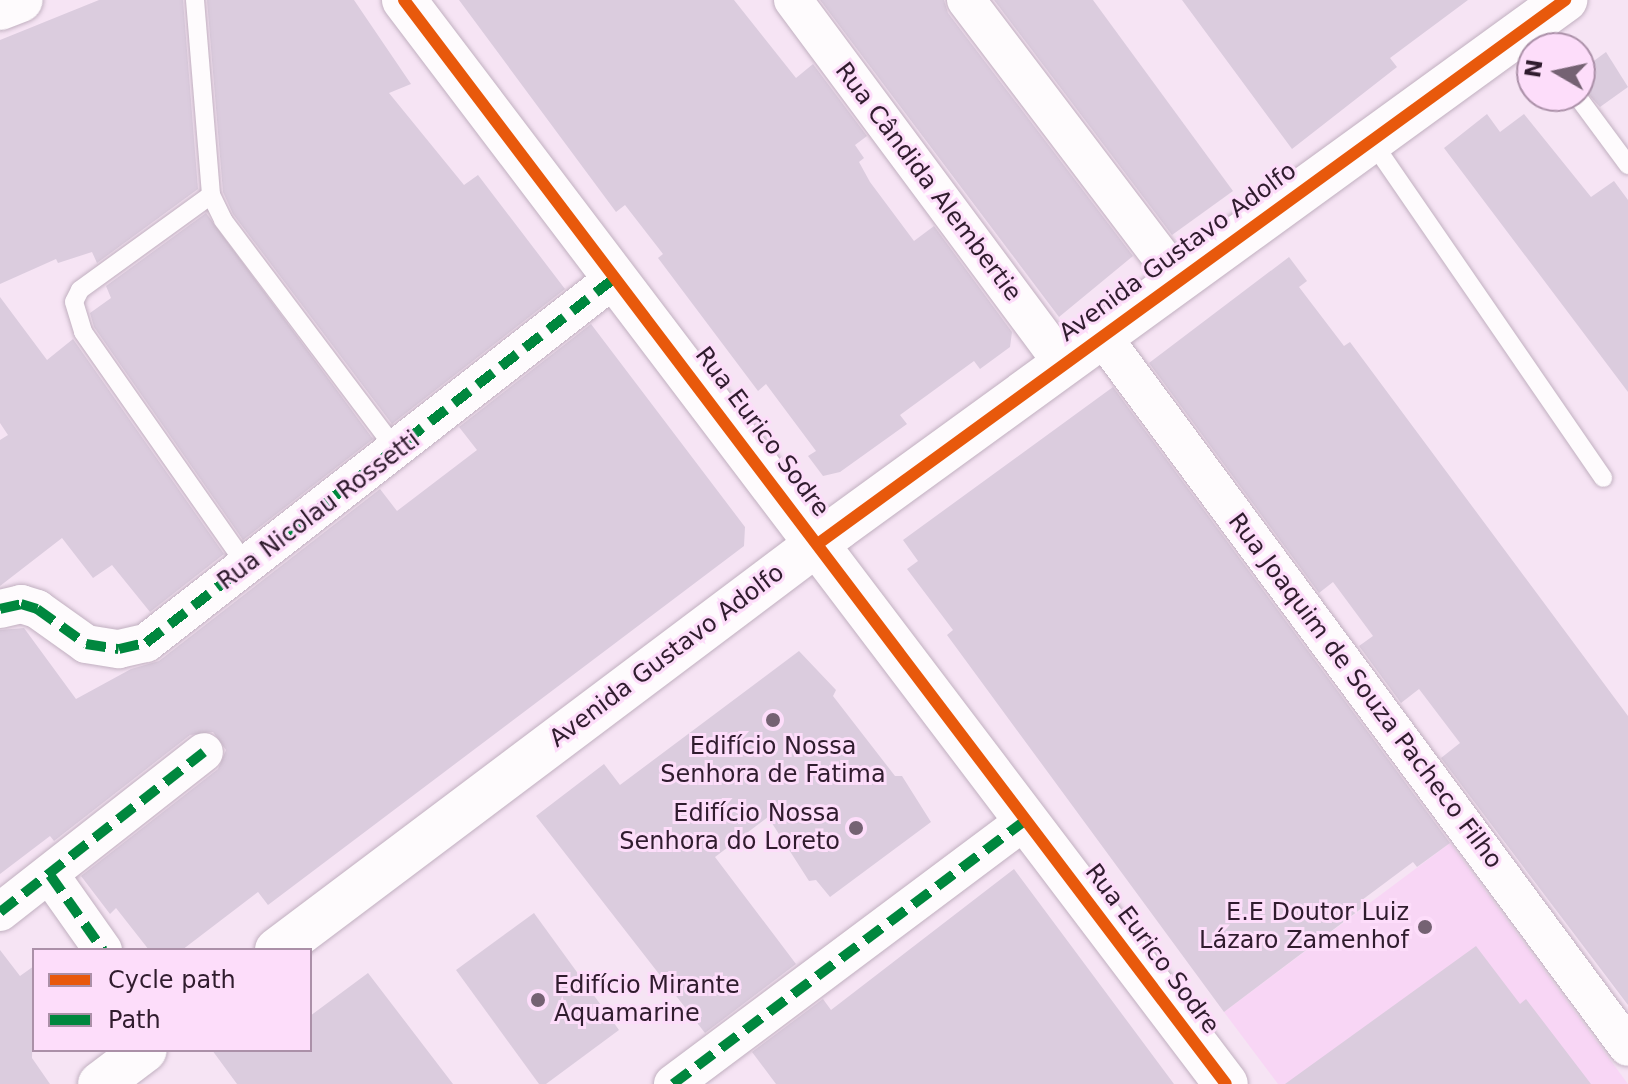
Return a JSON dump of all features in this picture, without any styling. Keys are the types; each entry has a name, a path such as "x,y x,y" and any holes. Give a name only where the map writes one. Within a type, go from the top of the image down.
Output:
{"main road":[{"path":"0,8 21,0"},
{"name":"Rua Eurico Sodre","path":"404,0 819,543 1226,1084"},
{"name":"Avenida Gustavo Adolfo","path":"1539,32 1565,0"},
{"name":"Avenida Gustavo Adolfo","path":"280,948 819,543 1178,279 1371,140 1516,49"},
{"path":"100,1084 142,1052"}],"street":[{"name":"Rua Cândida Alembertie","path":"793,0 1063,363"},
{"path":"966,0 1178,279"},
{"name":"Rua Nicolau Rossetti","path":"0,609 21,604 37,609 86,644 119,649 146,643 397,452 616,277"},
{"name":"Rua Joaquim de Souza Pacheco Filho","path":"1102,336 1628,1047"},
{"path":"0,912 204,752"},
{"path":"673,1084 1026,820"},
{"path":"50,875 102,948"}],"lane":[{"path":"195,0 211,195 223,220 397,452"},
{"path":"1589,112 1628,165"},
{"path":"1371,140 1603,478"},
{"path":"211,195 80,290 74,302 83,332 247,566"}],"shaded area":[{"name":"E.E Doutor Luiz Lázaro Zamenhof","path":"1450,843 1628,1084 1278,1084 1224,1012"}],"building":[{"path":"99,0 183,0 198,189 97,263 92,252 58,263 56,259 0,284 0,40"},
{"path":"207,0 354,0 411,84 389,93 464,185 478,175 565,289 392,424 233,214 223,192"},
{"path":"459,0 734,0 796,78 813,64 867,136 855,145 864,158 859,162 870,182 914,241 934,226 1012,332 1010,347 980,369 974,361 900,415 907,424 840,472 823,476 808,456 816,451 766,384 758,391 658,258 663,254 625,205 616,212"},
{"path":"820,0 944,0 948,13 1133,256 1059,317"},
{"path":"994,0 1093,0 1233,191 1172,235"},
{"path":"1182,0 1468,0 1390,58 1397,67 1292,149"},
{"path":"1606,52 1628,87 1600,107 1596,103 1596,59"},
{"path":"1487,114 1500,132 1524,114 1591,197 1614,181 1628,200 1628,392 1444,148"},
{"path":"206,213 373,439 243,540 94,327 90,313 111,298 106,286"},
{"path":"1289,257 1307,281 1299,287 1344,346 1350,342 1628,716 1628,1005 1441,758 1460,743 1419,689 1401,703 1359,646 1373,636 1333,582 1319,593 1149,363"},
{"path":"0,297 47,360 73,339 224,554 150,612 112,565 93,578 62,538 0,586 0,440 8,435 0,423"},
{"path":"591,324 745,527 744,546 268,905 258,892 185,948 147,948 116,908 110,914 81,876 218,769 226,750 213,732 190,735 54,841 50,836 0,874 0,630 24,628 76,699 131,669 159,661 380,489 397,511 477,450 459,427"},
{"path":"1113,387 1450,843 1417,867 1413,862 1362,900 1366,905 1224,1012 947,635 953,630 907,569 918,561 903,540"},
{"path":"799,651 836,690 833,696 895,776 902,776 931,822 830,897 816,880 809,881 768,817 715,857 796,964 705,1033 536,816 604,764 620,785"},
{"path":"1014,869 1174,1084 776,1084 752,1052 823,999 831,1010"},
{"name":"Edifício Mirante Aquamarine","path":"534,913 619,1030 546,1084 539,1084 456,970"},
{"path":"1476,946 1520,1004 1526,999 1591,1084 1285,1084"},
{"path":"0,950 20,976 32,967 32,1058 50,1084 0,1084"},
{"path":"368,973 453,1084 237,1084 213,1052 312,1052 312,1015"}],"marked path":[{"path":"0,609 21,604 37,609 86,644 119,649 146,643 616,277"},
{"path":"0,912 204,752"},
{"path":"673,1084 1026,820"},
{"path":"50,875 102,948"}],"cycle path":[{"path":"404,0 1226,1084"},
{"path":"819,543 1565,0"}],"place":[{"name":"Edifício Nossa Senhora de Fatima","path":"773,720"},
{"name":"Edifício Nossa Senhora do Loreto","path":"856,828"},
{"name":"E.E Doutor Luiz Lázaro Zamenhof","path":"1425,927"},
{"name":"Edifício Mirante Aquamarine","path":"538,1000"}]}
